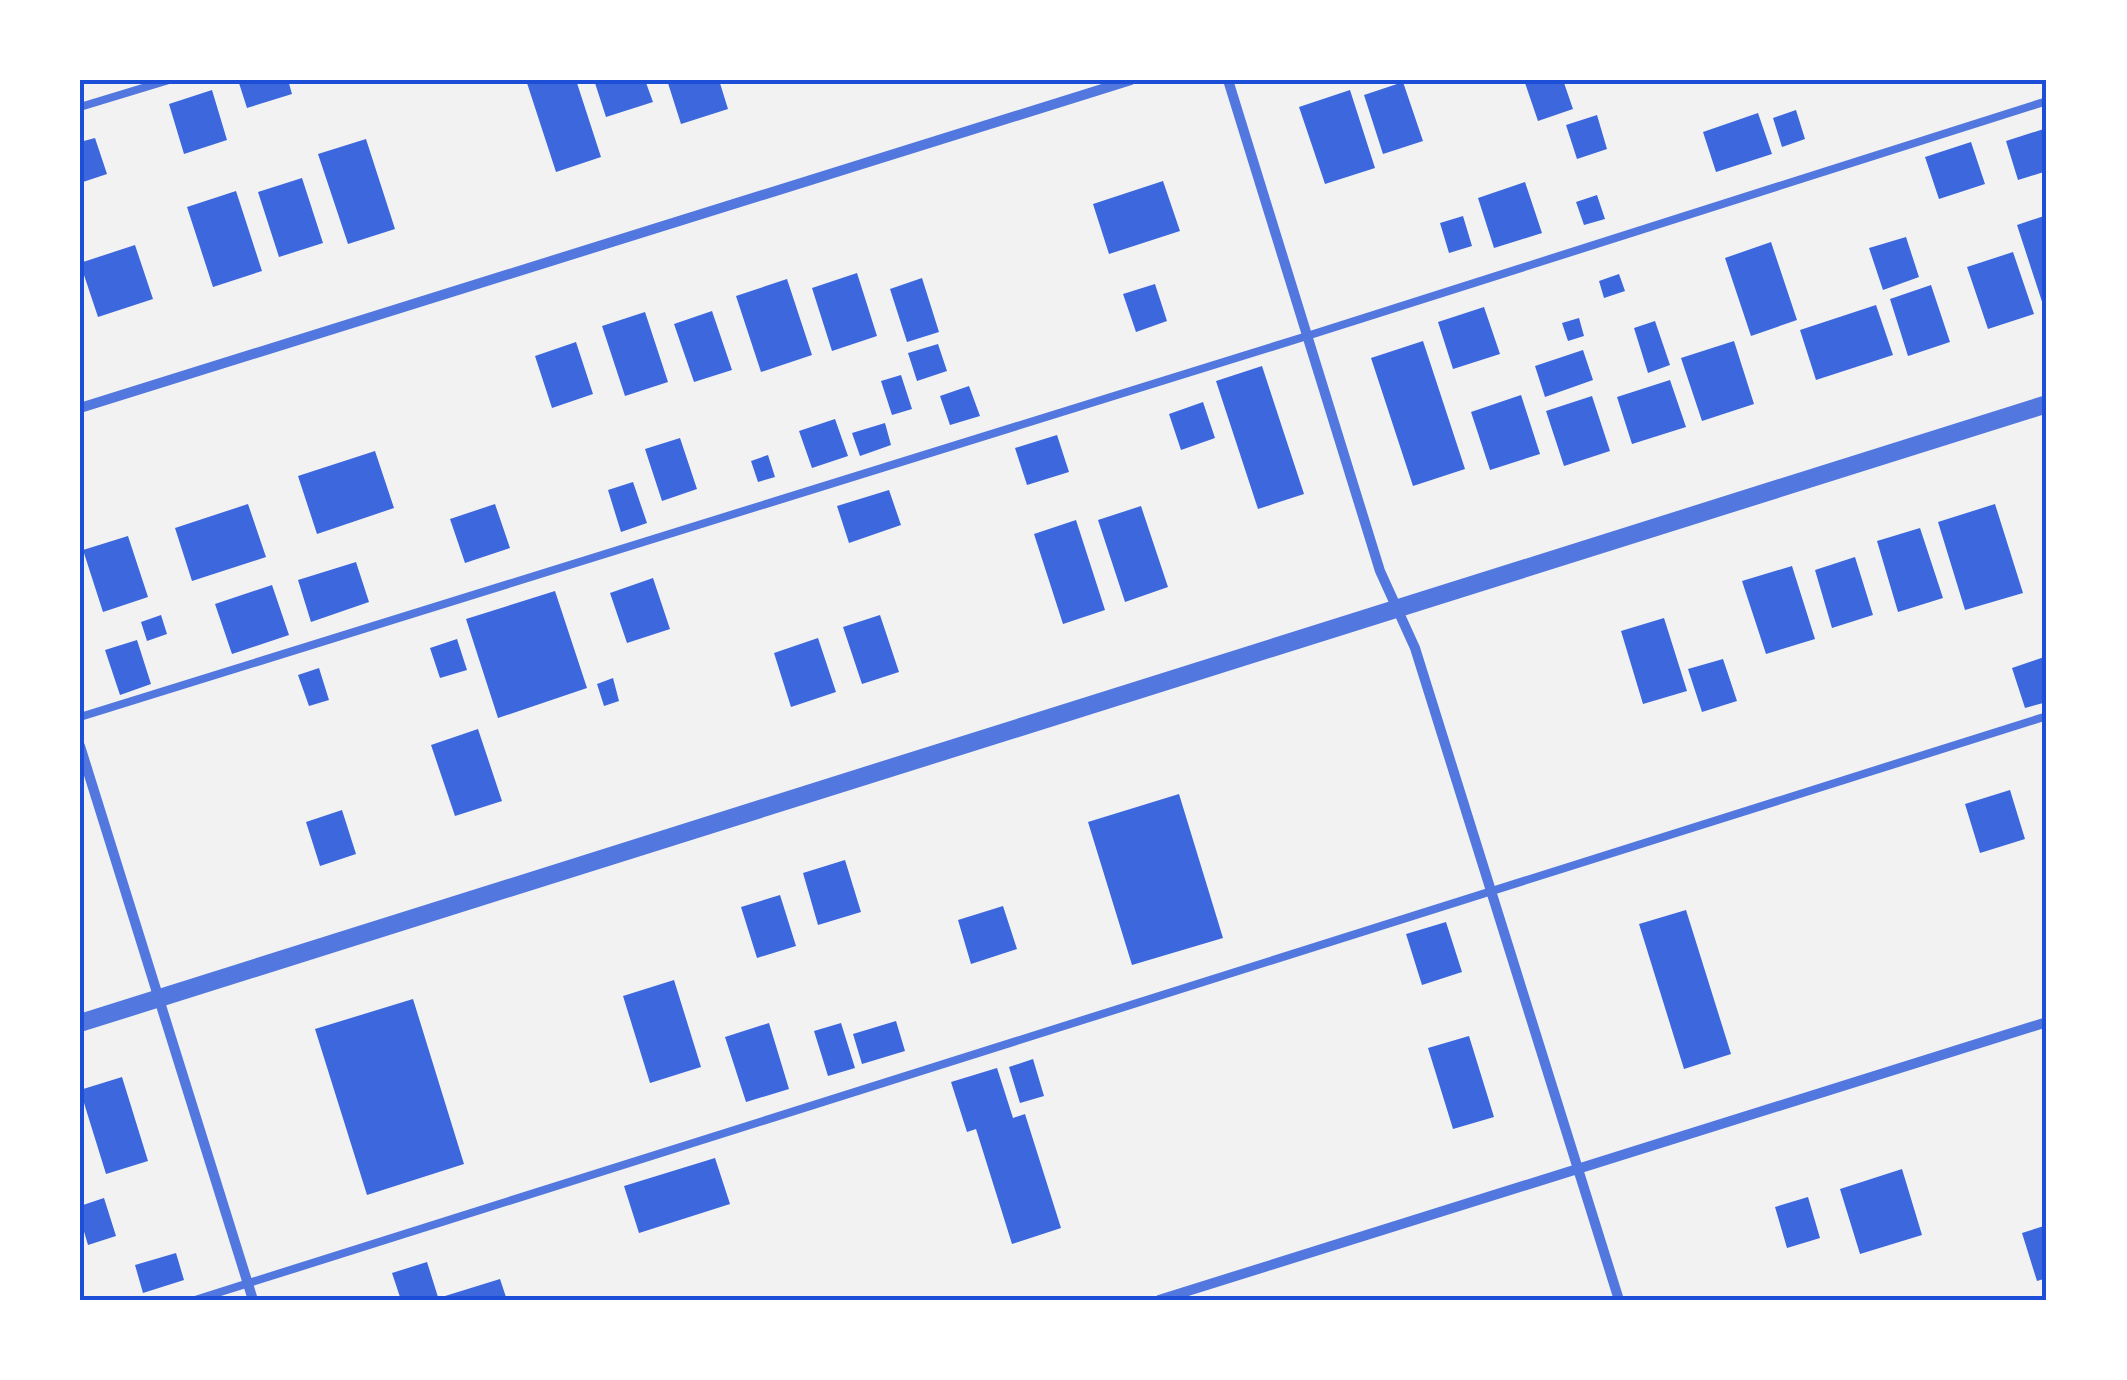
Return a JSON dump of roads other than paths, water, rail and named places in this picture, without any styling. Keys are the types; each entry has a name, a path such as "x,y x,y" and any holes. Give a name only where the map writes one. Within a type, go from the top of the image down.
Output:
{"street":[{"path":"80,408 1131,80"},
{"path":"1228,80 1380,571 1415,648 1618,1300"},
{"path":"80,1023 2047,404"},
{"path":"80,746 253,1300"},
{"path":"1159,1300 2047,1022"}],"lane":[{"path":"80,107 169,80"},
{"path":"80,717 1307,336 2047,101"},
{"path":"196,1300 2047,716"}]}
